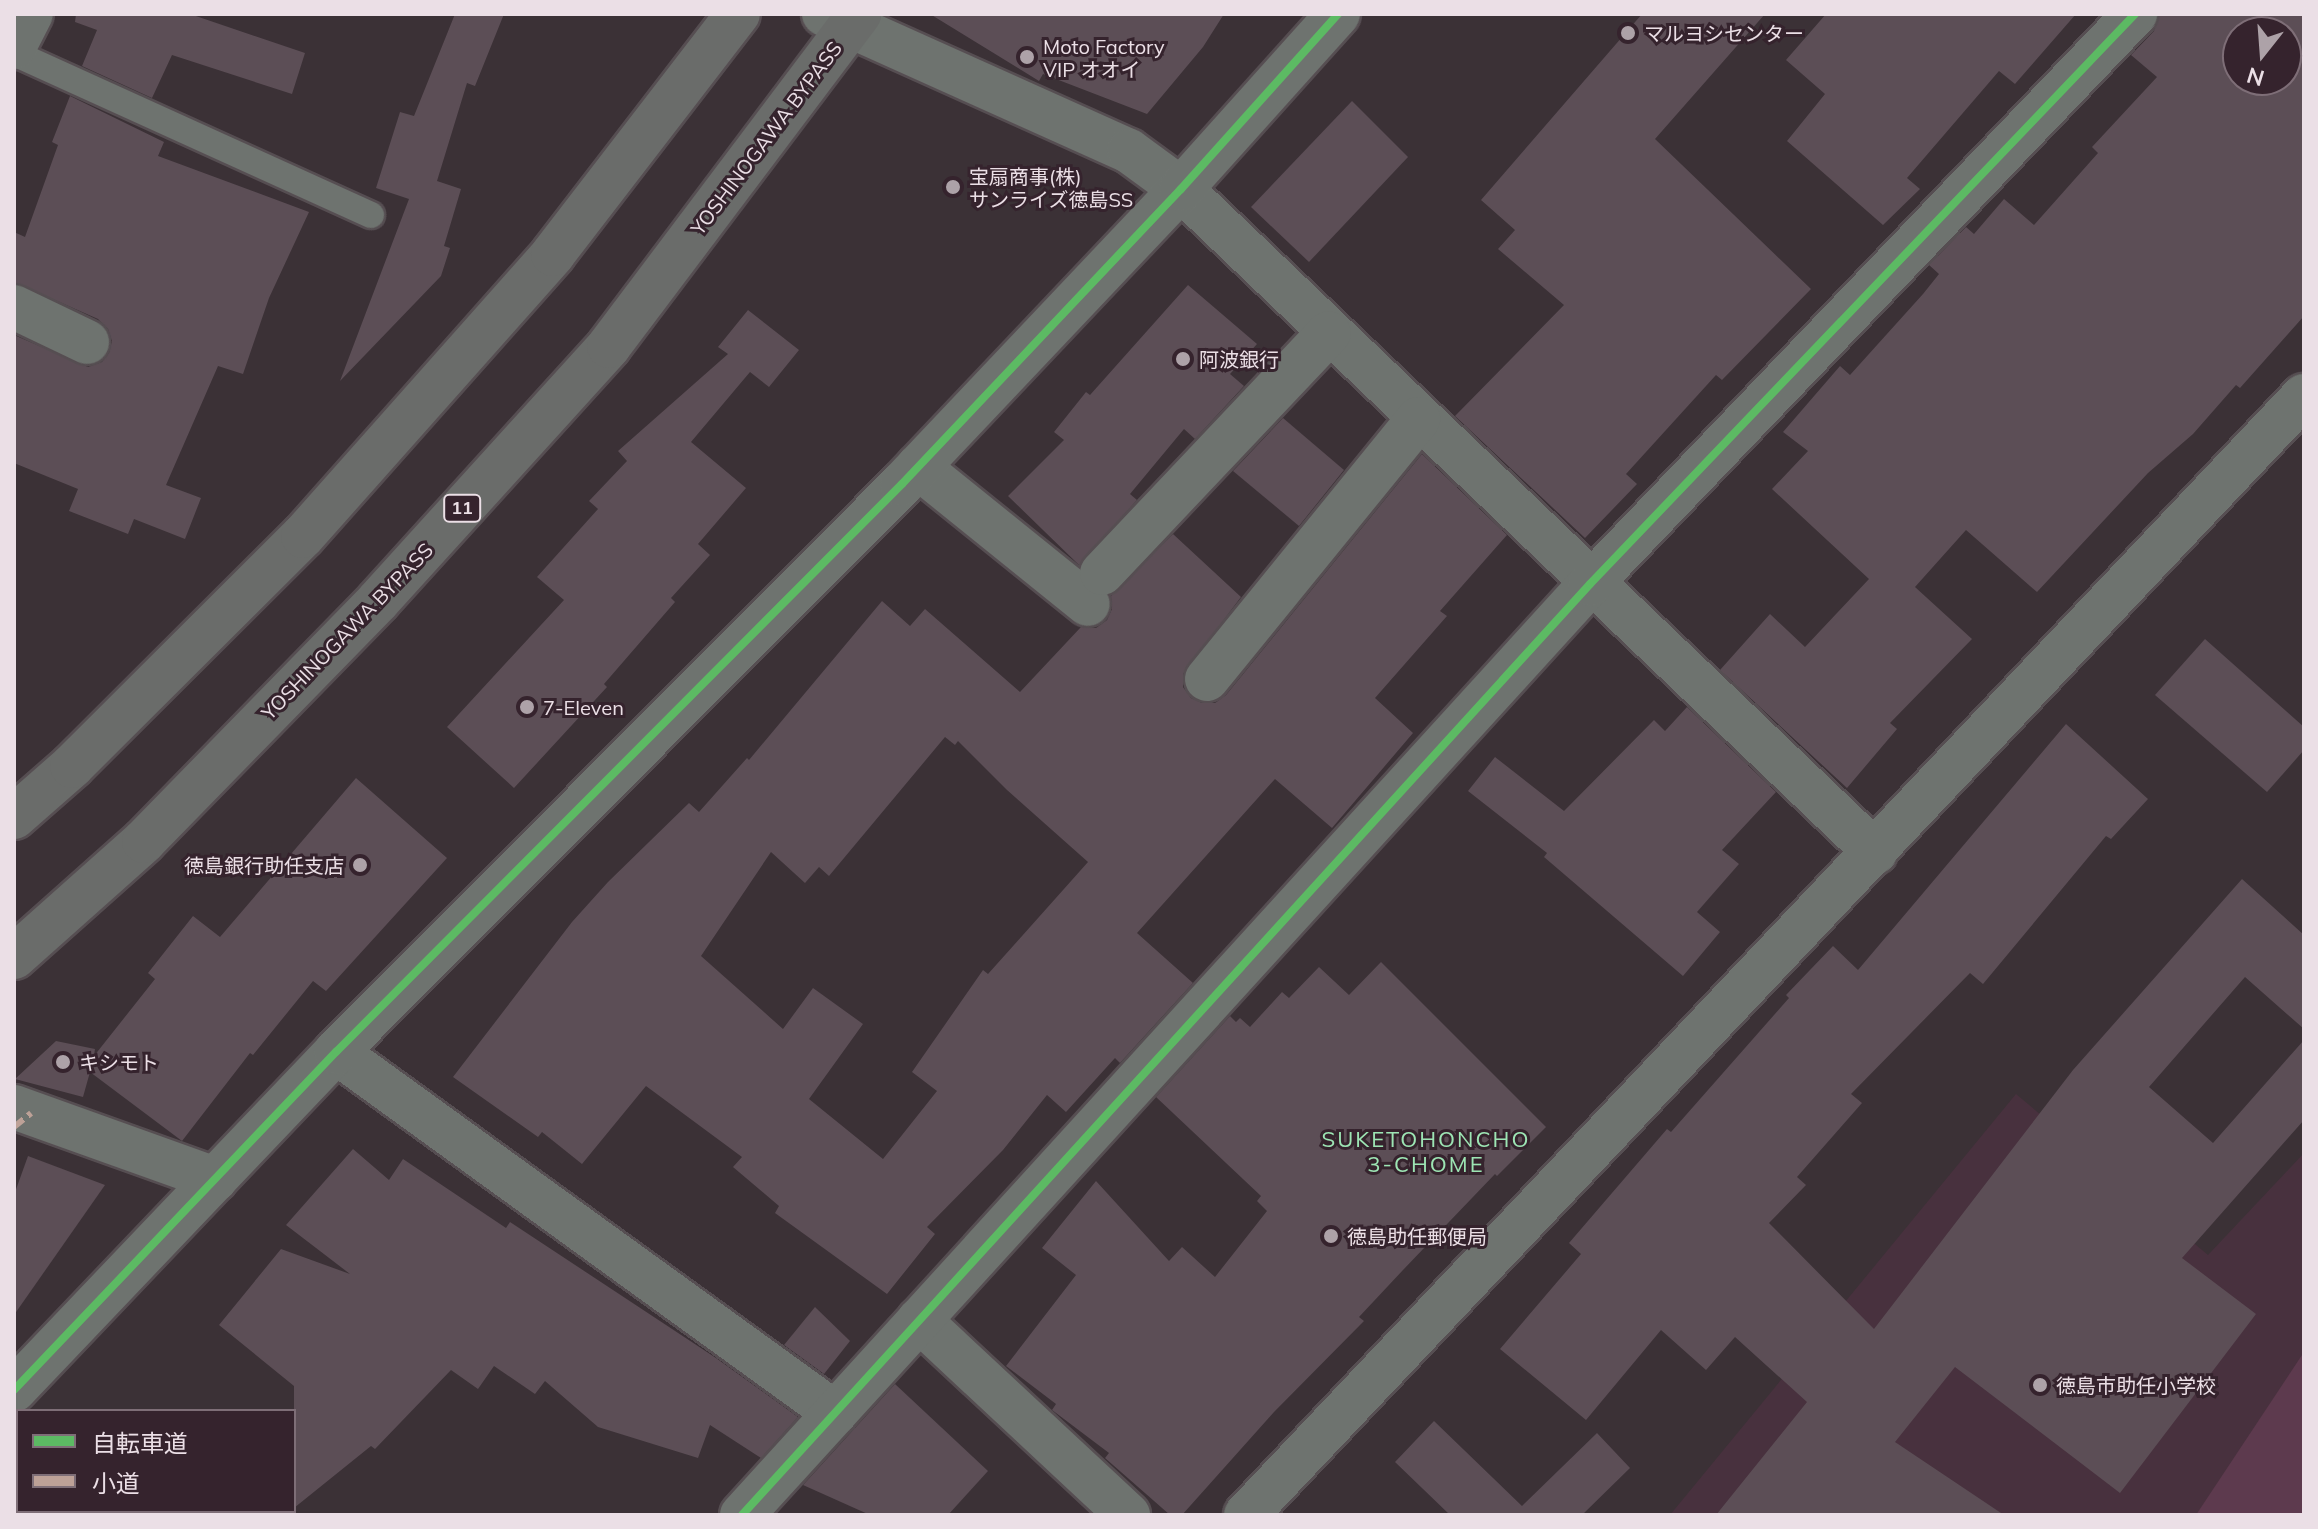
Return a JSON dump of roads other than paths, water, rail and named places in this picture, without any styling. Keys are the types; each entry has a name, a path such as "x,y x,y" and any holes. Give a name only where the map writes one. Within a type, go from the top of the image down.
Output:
{"highway":[{"path":"14,817 72,766 303,536 553,254 738,14"},
{"name":"YOSHINOGAWA BYPASS","path":"14,957 144,841 378,601 609,346 845,18"}],"street":[{"path":"14,50 31,14"},
{"path":"14,1390 336,1052 918,467 1181,189 1338,14"},
{"path":"742,1515 1590,584 2135,14"},
{"path":"845,18 1129,151 1181,189 1590,584 1875,852"},
{"path":"14,307 87,342"},
{"path":"918,467 1095,588 1329,333"},
{"path":"1246,1515 2304,396"},
{"path":"1207,679 1418,419"},
{"path":"336,1052 835,1413"},
{"path":"14,1107 215,1179"},
{"path":"919,1320 1128,1515"}],"lane":[{"path":"14,50 371,215"}],"place":[{"name":"マルヨシセンター","path":"1628,33"},
{"name":"Moto Factory VIP オオイ","path":"1027,57"},
{"name":"宝扇商事(株) サンライズ徳島SS","path":"953,187"},
{"name":"阿波銀行","path":"1183,359"},
{"name":"7-Eleven","path":"527,707"},
{"name":"徳島銀行助任支店","path":"360,865"},
{"name":"キシモト","path":"63,1062"},
{"name":"徳島助任郵便局","path":"1331,1236"},
{"name":"徳島市助任小学校","path":"2040,1385"}],"district":[{"name":"SUKETOHONCHO 3-CHOME","path":"1426,1152"}]}
